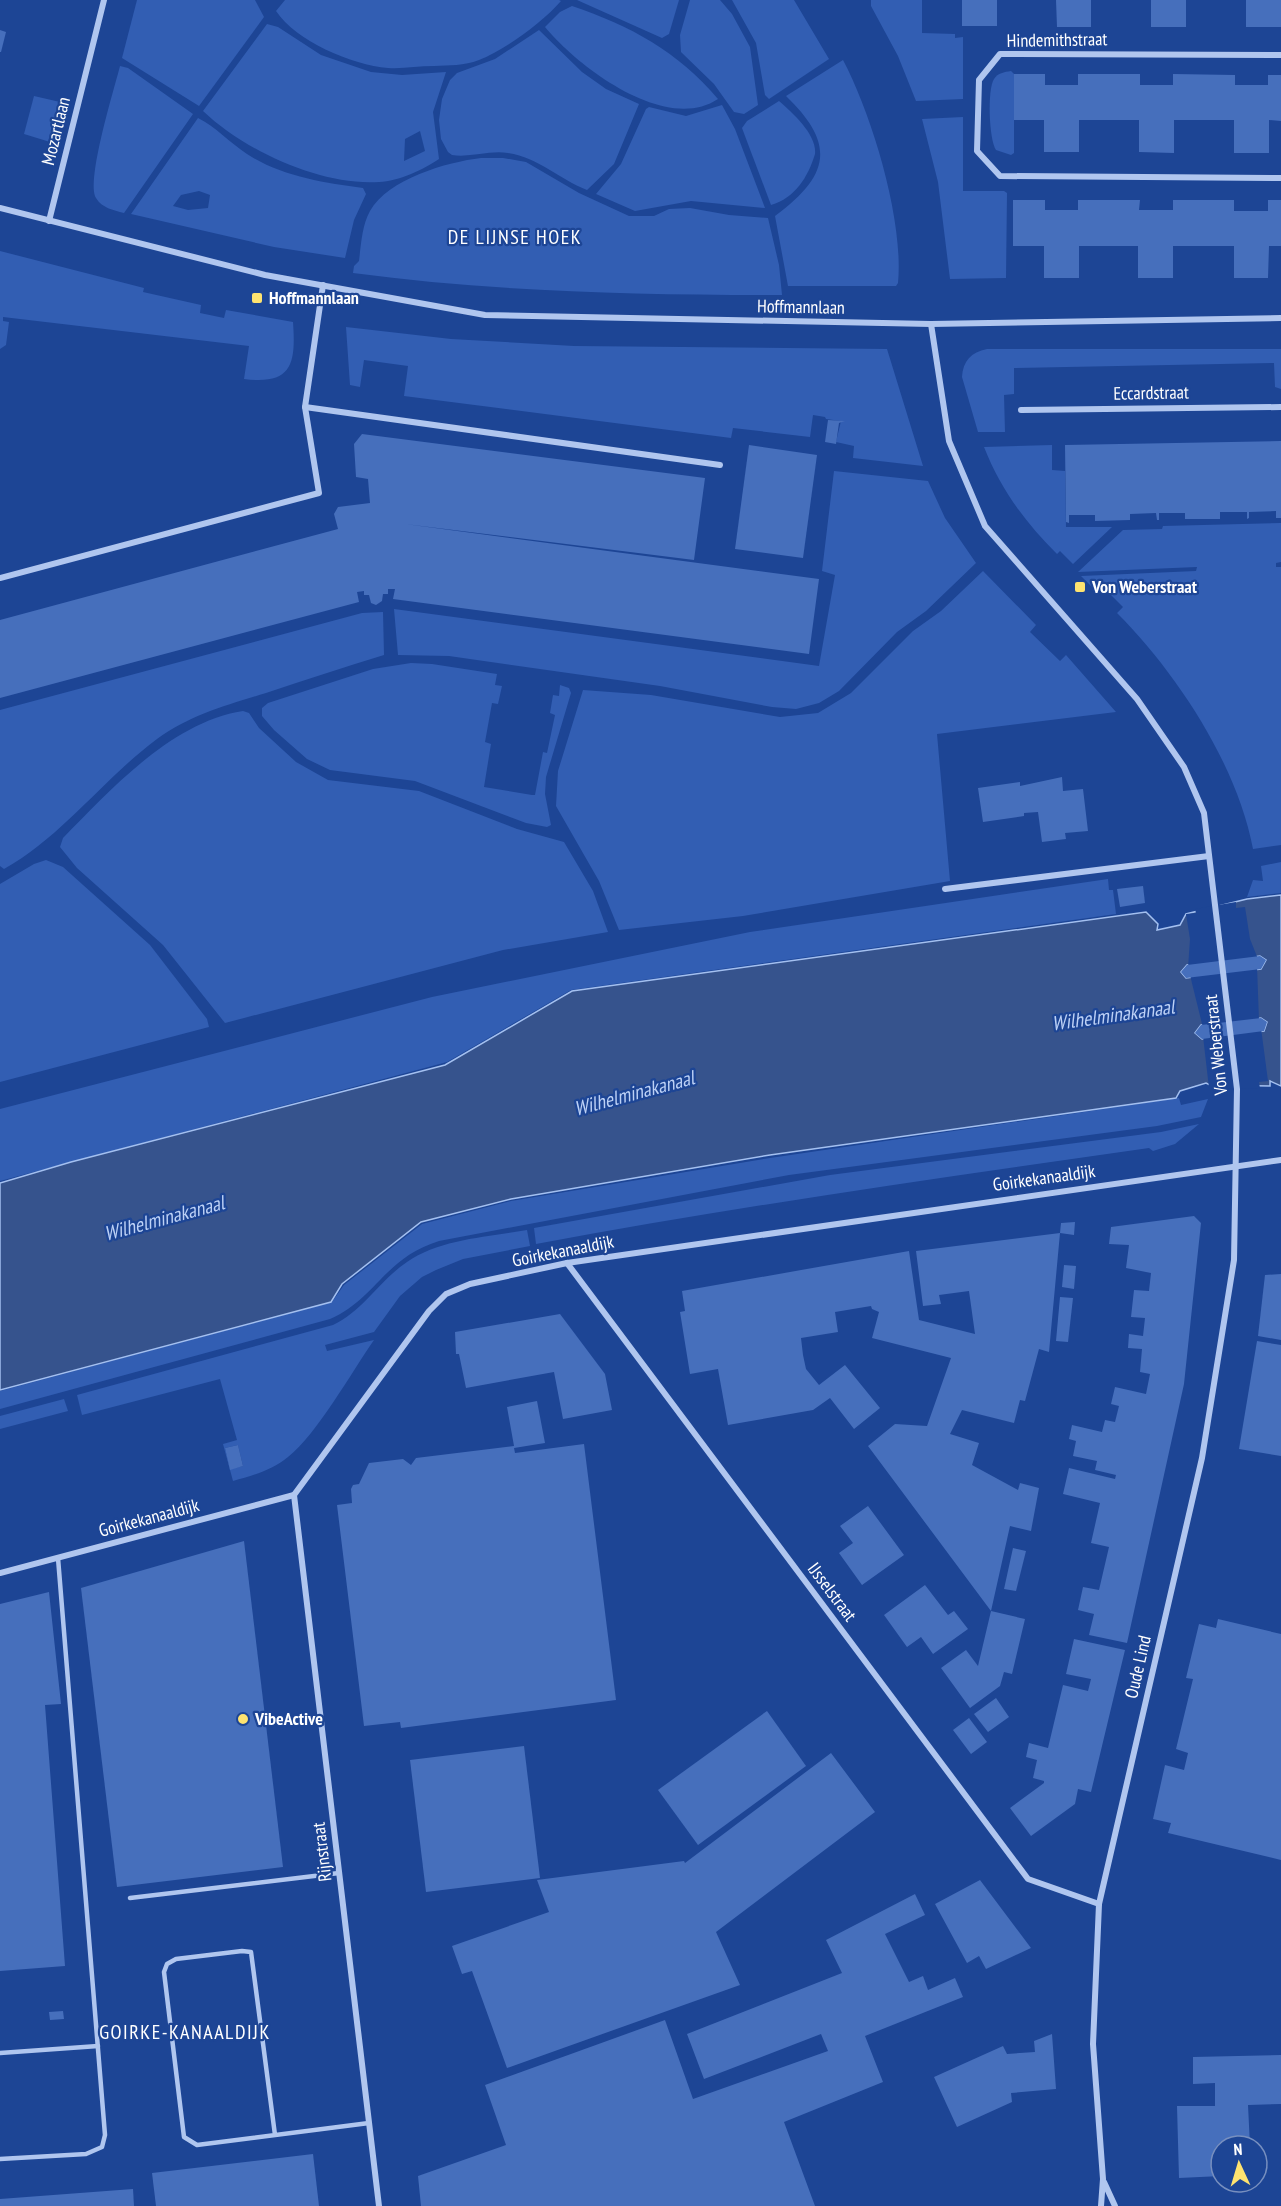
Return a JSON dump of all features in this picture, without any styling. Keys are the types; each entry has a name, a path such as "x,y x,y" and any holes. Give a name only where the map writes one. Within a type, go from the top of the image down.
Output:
{"street":[{"name":"Mozartlaan","path":"49,221 104,0"},
{"name":"Hindemithstraat","path":"1281,55 1000,54 979,81 977,151 1000,176 1281,178"},
{"path":"0,208 49,221"},
{"name":"Hoffmannlaan","path":"49,221 185,256 323,285 485,315 931,324 1281,318"},
{"path":"0,578 319,493 305,407 323,285"},
{"name":"Von Weberstraat","path":"931,324 949,441 985,526 1137,699 1177,758 1204,813 1237,1089 1238,1164"},
{"path":"305,407 720,465"},
{"name":"Eccardstraat","path":"1021,410 1281,407"},
{"path":"945,889 1209,856"},
{"name":"Goirkekanaaldijk","path":"0,1573 294,1495 429,1311 446,1294 470,1284 567,1263 1238,1164 1281,1160"},
{"name":"Oude Lind","path":"1101,2206 1103,2179 1094,2044 1099,1904 1202,1458 1234,1260 1238,1164"},
{"name":"IJsselstraat","path":"567,1263 1028,1880 1099,1904"},
{"name":"Rijnstraat","path":"294,1495 379,2206"},
{"name":"Oude Lind","path":"1103,2179 1114,2206"}],"lane":[{"path":"0,2159 86,2154 102,2147 105,2135 58,1558"},
{"path":"130,1898 339,1873"},
{"path":"275,2135 251,1952 242,1951 176,1959 167,1964 164,1972 184,2137 197,2145 275,2135 369,2122"},
{"path":"0,2053 98,2046"}],"shaded area":[{"path":"137,0 255,0 264,17 199,106 122,58"},
{"path":"285,0 561,1 523,35 479,60 456,65 394,68 374,66 342,57 311,41 285,22 276,11"},
{"path":"577,0 679,0 669,34 662,38"},
{"path":"690,0 720,0 732,14 750,47 758,105 744,114 734,112 714,84 681,52 680,35"},
{"path":"732,0 794,0 829,59 769,99 765,95 756,43"},
{"path":"871,0 922,0 922,33 955,34 955,38 963,37 963,99 916,101 898,56 871,6"},
{"path":"572,6 614,22 652,42 686,67 718,99 697,108 673,108 648,102 600,76 578,60 545,27 560,12"},
{"path":"267,24 278,27 321,55 371,72 402,75 446,72 433,112 439,159 395,180 357,182 309,172 285,163 240,140 203,111","holes":["420,131 425,151 404,161 405,139"]},
{"path":"539,30 582,72 606,89 639,104 614,164 587,190 529,159 508,153 452,155 441,139 439,120 442,99 450,80 457,73 495,59"},
{"path":"843,60 865,109 884,168 896,229 899,258 898,283 896,286 788,286 775,216 807,187 816,173 820,159 819,145 813,130 786,96"},
{"path":"120,66 128,68 193,114 124,213 101,204 96,198 94,188 98,155"},
{"path":"1011,71 1014,74 1014,153 1011,155 996,150 994,145 990,126 990,93 994,79 999,74"},
{"path":"34,96 60,102 50,142 24,134"},
{"path":"779,101 808,132 815,147 815,154 809,171 794,192 771,205 742,128 747,121"},
{"path":"722,105 735,129 765,208 691,201 635,211 596,194 621,164 646,109 649,107 686,116"},
{"path":"963,117 963,191 1004,191 1007,193 1006,278 950,279 938,182 922,119"},
{"path":"198,118 260,162 318,181 363,188 366,194 354,220 345,258 274,247 131,214","holes":["199,191 210,195 208,208 188,210 173,206 181,195"]},
{"path":"481,158 503,158 526,162 579,193 629,216 654,216 669,209 690,208 729,215 768,218 779,265 782,295 567,291 460,284 353,273 354,266 359,261 365,222 370,211 390,190 404,181 436,168"},
{"path":"0,251 144,288 143,292 201,305 200,313 224,318 226,310 293,322 293,349 288,368 281,375 272,379 244,379 249,346 3,317 3,321 9,322 6,345 0,349"},
{"path":"346,327 451,339 574,346 887,349 923,466 853,458 854,446 836,442 841,421 813,415 810,437 733,428 731,438 404,396 408,366 364,360 360,387 350,385"},
{"path":"987,349 1281,349 1281,389 1275,387 1274,363 1014,368 1014,394 1004,395 1005,432 978,432 962,377 964,366 969,358 976,352"},
{"path":"1052,445 1052,470 1065,471 1066,527 1112,527 1073,564 1060,551 1057,554 1024,517 998,477 984,447"},
{"path":"834,471 928,481 945,518 976,563 926,611 897,632 839,691 819,703 796,709 772,707 660,686 449,656 398,655 394,609 819,666 835,575 822,571"},
{"path":"1281,523 1281,562 1276,563 1276,567 1281,567 1281,845 1253,849 1245,817 1233,785 1201,721 1161,663 1117,613 1123,607 1105,589 1099,594 1081,576 1196,571 1197,567 1078,572 1123,530 1162,529 1163,526"},
{"path":"983,571 1036,625 1030,632 1060,661 1066,655 1116,712 937,734 950,881 743,916 619,930 599,881 556,806 558,771 583,690 651,695 780,717 818,713 851,693 913,631 941,611"},
{"path":"383,612 384,655 223,706 182,723 137,755 64,824 25,856 4,869 0,866 0,710 362,613"},
{"path":"411,663 497,674 495,685 502,686 498,704 492,703 485,742 491,744 484,787 532,795 535,795 543,752 547,753 555,715 550,713 553,695 559,696 560,685 569,688 571,693 546,777 545,794 551,825 547,827 526,823 415,781 330,770 307,759 274,730 262,716 262,708 268,703 373,669"},
{"path":"243,711 249,713 259,728 296,762 328,780 419,791 517,829 564,842 593,891 608,932 503,950 225,1023 163,945 77,868 60,847 63,838 144,760 192,729 217,718"},
{"path":"46,860 63,867 150,945 207,1019 209,1027 0,1082 0,884 34,864"},
{"path":"1281,862 1281,893 1247,897 1253,880 1263,881 1261,866"},
{"path":"1108,879 1109,890 1113,890 1116,914 571,990 447,1062 0,1181 0,1109 432,997 750,932"},
{"path":"1179,1098 1181,1105 1208,1099 1201,1117 1157,1126 789,1175 439,1241 420,1248 405,1258 359,1301 330,1319 0,1409 0,1391 332,1302 344,1285 422,1224 511,1201 770,1158"},
{"path":"1199,1124 1175,1144 1153,1151 1149,1148 842,1193 536,1244 534,1228 830,1175 1161,1132"},
{"path":"527,1230 530,1246 463,1259 436,1270 422,1277 400,1296 374,1332 325,1345 327,1351 374,1340 333,1402 299,1447 275,1466 262,1472 233,1481 223,1444 237,1440 220,1379 82,1415 77,1395 333,1325 354,1312 397,1270 420,1254 449,1244","holes":["238,1445 243,1466 230,1469 225,1448"]},
{"path":"64,1399 68,1411 0,1429 0,1416"}],"water":[{"name":"Wilhelminakanaal","path":"1281,895 1281,1086 1270,1081 1270,1086 1210,1085 1206,1083 1180,1091 1176,1098 770,1155 511,1199 421,1222 342,1284 331,1302 0,1390 0,1183 71,1162 445,1065 572,991 1146,912 1158,924 1157,930 1180,925 1186,914 1247,899","holes":["1260,956 1266,960 1261,969 1186,978 1181,972 1187,965","1261,1018 1267,1022 1264,1031 1202,1039 1195,1033 1201,1025"]}],"pier":[{"path":"1236,902 1236,908 1245,907 1250,939 1258,959 1188,968 1190,939 1186,914 1196,913 1195,909"},
{"path":"1257,966 1259,1021 1203,1028 1190,975"},
{"path":"1261,1028 1268,1081 1259,1082 1260,1089 1209,1088 1203,1036"}],"building":[{"path":"962,0 997,0 997,26 962,26"},
{"path":"1056,0 1091,0 1091,27 1057,27"},
{"path":"1151,0 1186,0 1186,27 1151,27"},
{"path":"1246,0 1281,0 1281,27 1246,27"},
{"path":"0,30 6,32 1,52 0,52"},
{"path":"1014,74 1045,74 1045,85 1078,85 1078,74 1140,74 1140,85 1173,85 1173,74 1235,75 1235,85 1268,85 1268,75 1281,75 1281,121 1269,120 1269,153 1234,153 1234,120 1174,120 1174,153 1139,152 1139,120 1079,120 1079,152 1044,152 1044,120 1014,120"},
{"path":"1013,200 1045,200 1045,210 1078,210 1078,200 1140,200 1139,210 1173,210 1173,200 1234,200 1234,211 1268,211 1268,200 1281,200 1281,246 1269,246 1268,278 1234,278 1234,246 1173,246 1173,278 1138,278 1138,246 1079,246 1079,278 1044,278 1044,246 1013,246"},
{"path":"828,420 845,421 839,423 836,444 825,442"},
{"path":"362,434 705,478 694,560 405,524 819,579 809,654 393,599 395,589 388,589 388,594 383,594 382,601 376,605 371,603 369,595 364,595 364,591 357,592 359,602 0,698 0,620 338,529 334,514 338,507 370,503 368,479 356,477 354,444"},
{"path":"1281,441 1281,518 1276,518 1276,511 1249,512 1247,519 1247,512 1220,512 1220,519 1185,519 1185,513 1159,513 1159,520 1157,520 1156,513 1130,514 1130,520 1095,521 1095,515 1069,515 1069,523 1066,522 1065,445"},
{"path":"749,445 817,455 803,558 735,549"},
{"path":"1062,777 1063,791 1083,789 1088,831 1065,833 1066,839 1042,842 1038,812 983,822 978,788 1020,782 1020,786"},
{"path":"1143,886 1145,903 1120,907 1117,889"},
{"path":"1260,956 1266,960 1261,969 1186,978 1181,972 1187,965"},
{"path":"1261,1018 1267,1022 1264,1031 1202,1039 1195,1033 1201,1025"},
{"path":"1194,1216 1201,1223 1184,1384 1127,1643 1089,1635 1094,1614 1078,1610 1083,1587 1099,1590 1109,1547 1091,1543 1100,1503 1063,1494 1069,1468 1115,1479 1116,1475 1095,1470 1097,1461 1073,1456 1076,1441 1069,1439 1072,1425 1102,1432 1105,1420 1115,1422 1119,1406 1111,1404 1115,1387 1146,1394 1150,1374 1140,1372 1142,1349 1128,1348 1129,1334 1143,1336 1145,1318 1131,1317 1134,1290 1149,1291 1151,1273 1126,1268 1129,1245 1109,1244 1111,1227"},
{"path":"1075,1222 1074,1235 1060,1233 1061,1223"},
{"path":"1060,1233 1049,1352 1039,1349 1025,1401 1020,1400 1014,1423 962,1410 950,1434 979,1443 972,1465 1018,1490 1020,1483 1039,1488 1031,1531 1010,1526 991,1611 868,1446 895,1424 927,1426 951,1358 872,1338 879,1312 871,1306 835,1312 838,1332 801,1338 803,1355 806,1369 819,1385 845,1365 880,1408 854,1429 830,1398 813,1410 728,1425 718,1369 690,1374 680,1312 685,1311 682,1291 909,1251 919,1320 975,1334 969,1291 939,1295 941,1304 923,1306 916,1251"},
{"path":"1064,1265 1076,1266 1074,1289 1062,1287"},
{"path":"1281,1274 1281,1340 1258,1336 1265,1275"},
{"path":"1060,1297 1073,1298 1068,1342 1056,1341"},
{"path":"560,1314 605,1374 612,1410 563,1419 554,1372 466,1388 459,1354 456,1354 455,1332"},
{"path":"1257,1341 1281,1345 1281,1456 1239,1449"},
{"path":"537,1401 545,1443 514,1448 515,1453 584,1444 616,1700 401,1728 400,1722 364,1726 337,1505 352,1503 351,1489 353,1485 359,1484 369,1463 403,1459 411,1465 416,1458 514,1446 507,1407"},
{"path":"238,1445 243,1466 230,1470 225,1448"},
{"path":"868,1506 904,1555 862,1585 839,1553 853,1543 840,1526"},
{"path":"244,1541 283,1867 117,1887 81,1588"},
{"path":"1013,1548 1026,1551 1016,1591 1004,1589"},
{"path":"925,1585 948,1615 954,1611 968,1629 933,1654 921,1637 907,1647 884,1615"},
{"path":"49,1592 61,1704 45,1705 65,1966 0,1971 0,1604"},
{"path":"991,1611 1025,1619 1012,1674 1004,1672 1000,1686 970,1708 941,1668 966,1650 978,1666"},
{"path":"1218,1619 1281,1634 1281,1860 1168,1833 1171,1823 1153,1819 1165,1765 1184,1770 1188,1753 1176,1749 1193,1679 1186,1678 1199,1624 1216,1628"},
{"path":"1074,1639 1125,1650 1091,1792 1078,1789 1075,1804 1031,1836 1010,1808 1044,1781 1033,1778 1037,1760 1026,1757 1029,1743 1048,1748 1063,1685 1088,1691 1091,1679 1066,1674"},
{"path":"996,1698 1009,1717 988,1732 974,1714"},
{"path":"767,1711 806,1766 698,1845 658,1790"},
{"path":"969,1718 987,1742 971,1754 953,1730"},
{"path":"524,1746 540,1878 426,1892 410,1760"},
{"path":"831,1753 875,1812 716,1932 740,1985 507,2068 472,1971 462,1974 452,1946 549,1912 537,1880 684,1861 685,1863"},
{"path":"980,1880 1031,1948 986,1969 979,1956 967,1963 935,1904"},
{"path":"915,1894 925,1915 885,1934 909,1982 923,1976 928,1990 955,1978 963,1997 865,2036 883,2082 784,2122 815,2206 421,2206 418,2176 506,2145 485,2085 665,2020 693,2099 828,2051 821,2034 704,2079 687,2034 842,1973 826,1940"},
{"path":"63,2011 64,2019 50,2020 49,2012"},
{"path":"1052,2034 1056,2089 1011,2093 1012,2102 957,2127 934,2077 1003,2046 1007,2054 1035,2052 1034,2041"},
{"path":"1281,2055 1281,2104 1248,2105 1249,2134 1209,2134 1209,2177 1179,2178 1177,2106 1215,2106 1215,2083 1193,2084 1193,2057"},
{"path":"313,2154 319,2206 156,2206 152,2173"},
{"path":"133,2189 134,2206 0,2206 0,2199"}],"place":[{"name":"Hoffmannlaan","path":"257,298"},
{"name":"Von Weberstraat","path":"1080,587"},
{"name":"VibeActive","path":"243,1719"}],"district":[{"name":"DE LIJNSE HOEK","path":"515,237"},
{"name":"GOIRKE-KANAALDIJK","path":"185,2032"}]}
